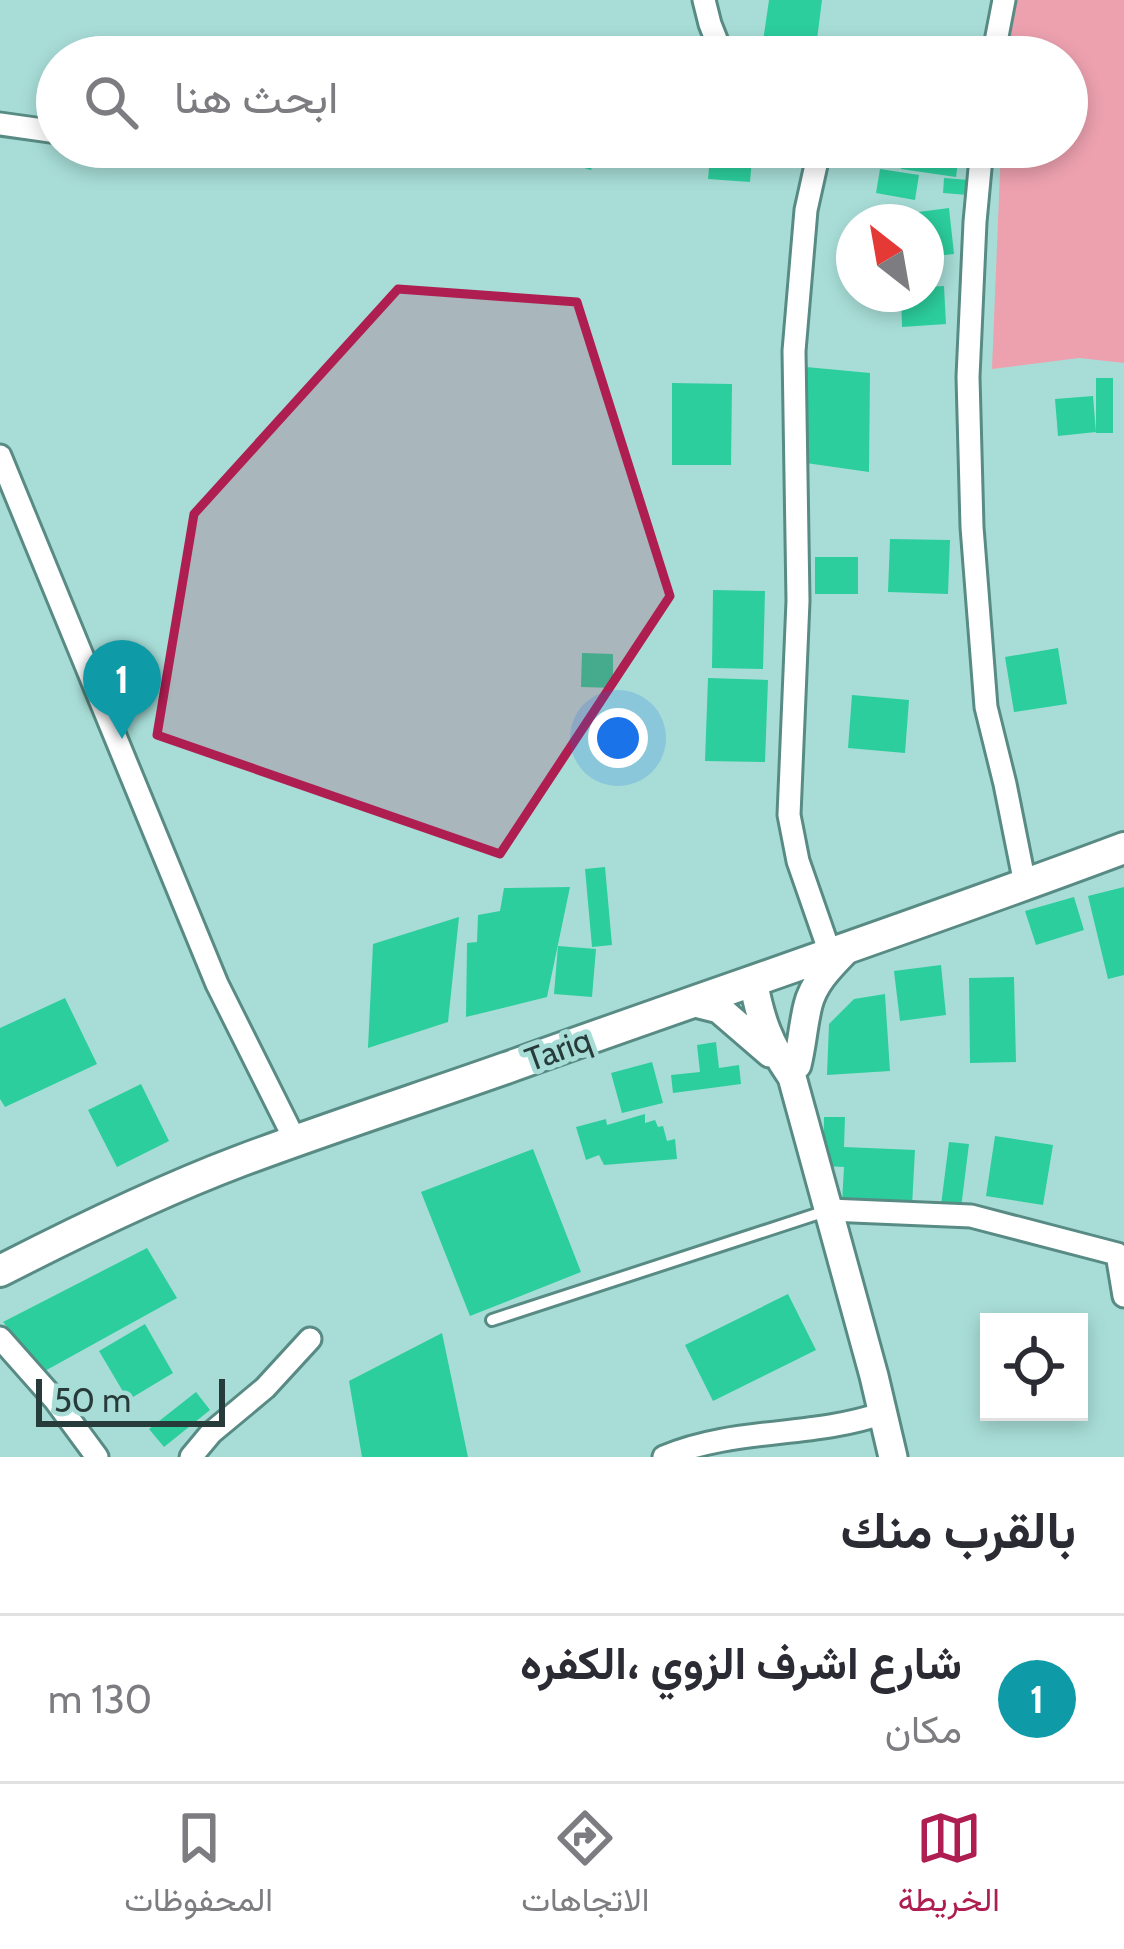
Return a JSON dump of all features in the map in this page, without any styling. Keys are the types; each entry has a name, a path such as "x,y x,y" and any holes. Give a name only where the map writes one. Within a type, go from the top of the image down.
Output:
{"main road":[{"name":"Tariq","path":"0,1271 175,1189 296,1142 1124,848"}],"street":[{"path":"704,0 715,36"},
{"path":"997,36 1004,0"},
{"path":"0,124 36,129"},
{"path":"790,1068 814,988 839,950 798,861 789,815 798,601 794,350 806,210 815,168"},
{"path":"980,168 968,377 972,527 986,707 1025,884"},
{"path":"0,457 217,984 296,1142"},
{"path":"791,966 796,989 790,1068 893,1457"},
{"path":"753,980 764,1028 790,1068"},
{"path":"695,1003 719,1010 790,1068"},
{"path":"829,1210 971,1216 1120,1254 1124,1296"},
{"path":"0,1338 98,1457"},
{"path":"191,1457 310,1340"},
{"path":"664,1457 747,1435 835,1427 883,1413"}],"lane":[{"path":"492,1319 829,1210"}],"highlighted area":[{"path":"398,289 577,302 670,596 500,854 157,735 194,514"}],"shaded area":[{"path":"1007,0 1124,0 1124,363 1079,358 992,369 1000,168 1088,168 1088,36 1006,36"}],"building":[{"path":"769,0 822,0 817,36 764,36"},
{"path":"709,168 751,168 750,182 708,179"},
{"path":"901,168 957,168 956,177"},
{"path":"880,169 919,175 915,200 876,193"},
{"path":"944,178 969,180 968,195 943,193"},
{"path":"949,208 954,254 944,255 944,209"},
{"path":"944,286 946,324 902,327 902,312 944,312"},
{"path":"806,367 870,373 869,472 806,463"},
{"path":"1096,378 1113,378 1113,433 1096,433"},
{"path":"672,383 732,384 731,465 672,465"},
{"path":"1093,396 1096,432 1058,436 1055,399"},
{"path":"890,539 950,540 948,594 888,592"},
{"path":"815,557 858,557 858,594 815,594"},
{"path":"713,590 765,591 763,669 712,668"},
{"path":"1058,648 1067,704 1014,712 1005,657"},
{"path":"582,653 613,654 613,688 581,687"},
{"path":"708,678 768,680 765,762 705,761"},
{"path":"852,695 909,700 905,753 848,748"},
{"path":"605,867 612,945 592,947 585,869"},
{"path":"570,887 547,997 466,1017 467,943 477,942 478,915 500,911 504,888"},
{"path":"1124,887 1124,975 1108,979 1088,896"},
{"path":"1074,897 1084,930 1036,945 1025,911"},
{"path":"459,917 448,1022 368,1048 373,944"},
{"path":"558,946 596,949 592,997 554,994"},
{"path":"941,965 946,1015 900,1021 894,971"},
{"path":"1014,977 1016,1062 970,1063 969,978"},
{"path":"885,994 890,1071 827,1075 829,1024 854,999"},
{"path":"65,998 97,1064 5,1107 0,1099 0,1028"},
{"path":"716,1042 719,1068 739,1065 741,1084 673,1093 671,1075 700,1072 697,1045"},
{"path":"652,1062 663,1103 622,1113 611,1073"},
{"path":"141,1084 169,1141 117,1167 88,1110"},
{"path":"645,1114 645,1123 655,1120 658,1127 663,1126 667,1141 675,1139 677,1159 604,1165 599,1155 586,1160 576,1127 606,1119 607,1125"},
{"path":"824,1117 845,1117 844,1147 915,1150 912,1206 842,1203 844,1167 823,1166"},
{"path":"995,1136 1053,1145 1043,1205 986,1196"},
{"path":"949,1142 969,1144 961,1208 941,1205"},
{"path":"533,1149 581,1272 470,1316 421,1192"},
{"path":"147,1248 177,1298 43,1372 3,1322"},
{"path":"788,1294 816,1350 713,1401 685,1345"},
{"path":"145,1324 173,1373 128,1400 99,1351"},
{"path":"442,1333 468,1457 362,1457 349,1381"},
{"path":"196,1392 210,1410 164,1447 149,1429"}],"place":[{"name":"شارع اشرف الزوي ،الكفره","path":"122,739"}]}
